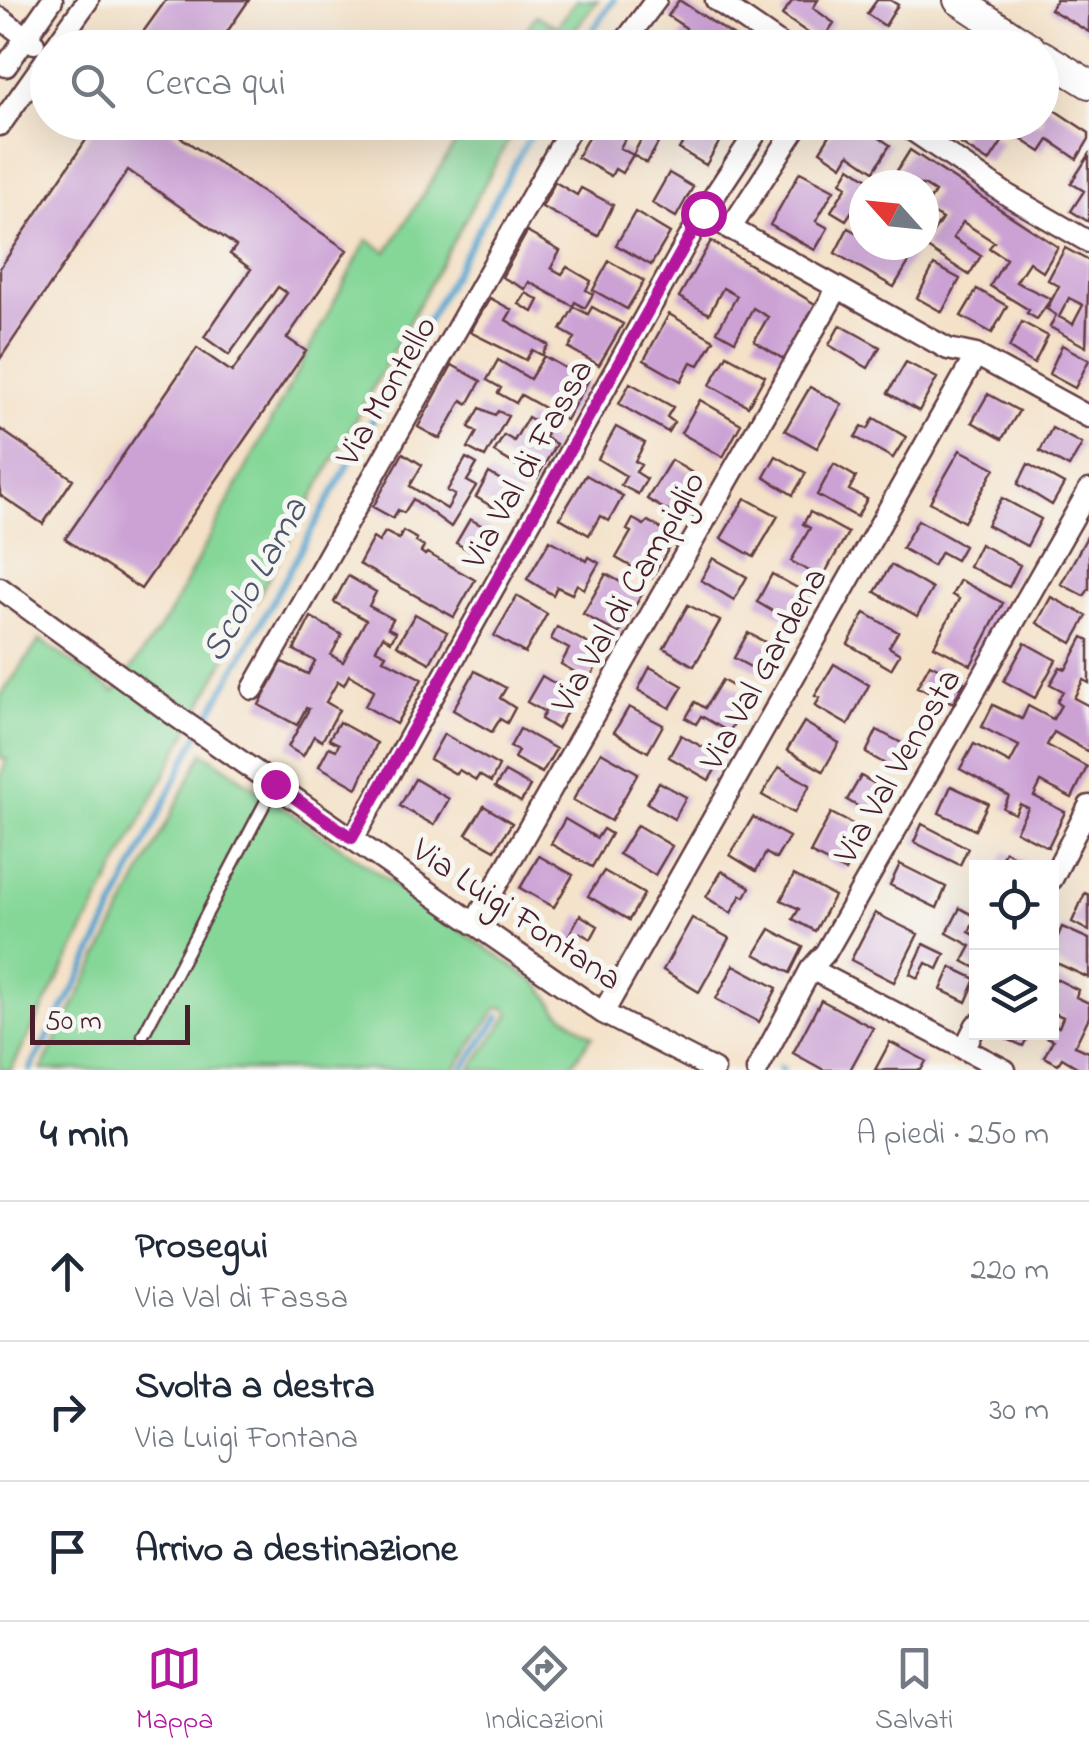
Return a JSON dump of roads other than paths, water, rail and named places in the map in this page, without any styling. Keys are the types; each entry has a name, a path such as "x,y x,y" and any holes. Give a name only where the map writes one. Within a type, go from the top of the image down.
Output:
{"street":[{"path":"31,30 52,0"},
{"path":"67,30 88,0"},
{"path":"634,30 656,0"},
{"path":"716,0 760,30"},
{"path":"958,0 1003,30"},
{"path":"0,18 30,40"},
{"path":"6,66 30,31"},
{"path":"1059,65 1089,84"},
{"path":"0,125 30,81"},
{"name":"Via Montello","path":"253,689 564,140"},
{"name":"Via Val di Fassa","path":"352,838 703,213 750,140"},
{"path":"730,228 788,140"},
{"path":"927,140 1010,196 1089,242"},
{"path":"703,213 948,349 976,355 1089,417"},
{"name":"Via Val di Campiglio","path":"474,924 837,289"},
{"name":"Via Val Gardena","path":"604,1012 976,355"},
{"name":"Via Val Venosta","path":"757,1070 811,969 826,952 1089,490"},
{"name":"Via Luigi Fontana","path":"0,588 178,717 604,1012 714,1070"},
{"path":"1059,864 1089,806"},
{"path":"811,969 1004,1070"},
{"path":"964,1049 969,1039"}],"lane":[{"path":"143,1035 275,784"}],"waterway":[{"name":"Scolo Lama","path":"593,30 614,0"},
{"name":"Scolo Lama","path":"30,1070 81,976 189,752 528,140"},
{"path":"462,1070 500,1016"}]}
